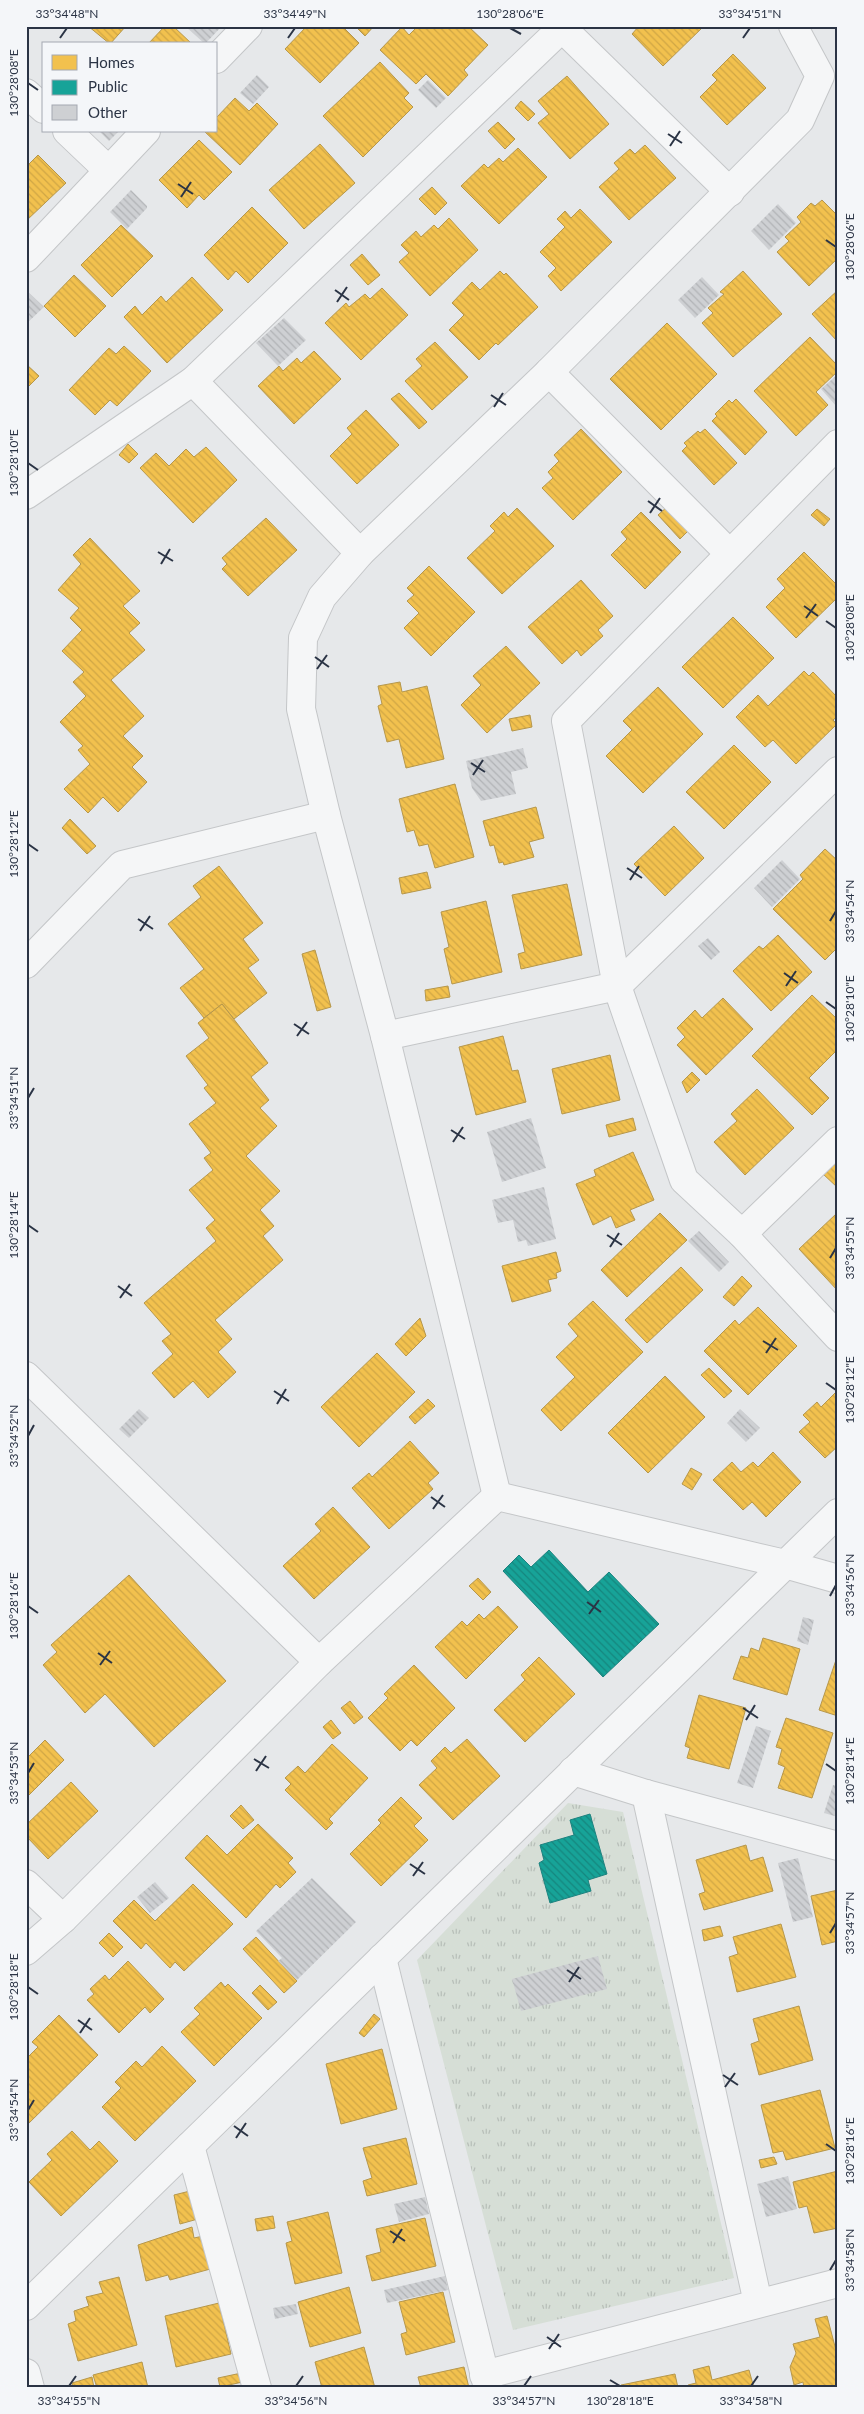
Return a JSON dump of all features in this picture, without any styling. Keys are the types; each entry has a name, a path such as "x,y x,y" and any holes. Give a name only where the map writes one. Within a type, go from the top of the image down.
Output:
{"street":[{"path":"218,57 248,26"},
{"path":"497,1496 385,1036 326,815 300,709 303,638 322,597 360,553 549,372 800,120 829,79 793,26"},
{"path":"26,495 193,381 562,28 730,192"},
{"path":"26,93 42,107"},
{"path":"68,132 108,170"},
{"path":"26,258 145,132"},
{"path":"549,372 729,553"},
{"path":"193,381 360,553"},
{"path":"838,444 566,721 618,986 684,1180 742,1234 838,1337"},
{"path":"385,1036 618,986 838,771"},
{"path":"26,964 122,865 326,815"},
{"path":"742,1234 838,1141"},
{"path":"26,1376 319,1662"},
{"path":"497,1496 785,1564 838,1579"},
{"path":"26,1951 63,1919 319,1662 497,1496"},
{"path":"26,2306 838,1513"},
{"path":"573,1771 646,1794 838,1846"},
{"path":"646,1794 758,2304"},
{"path":"26,1884 63,1919"},
{"path":"382,1958 486,2382 838,2283"},
{"path":"190,2146 257,2388"},
{"path":"26,2373 30,2388"}],"green space":[{"path":"568,1803 623,1812 734,2278 513,2330 417,1960"}],"building: Homes":[{"path":"88,26 126,26 112,42 108,42"},
{"path":"165,26 173,26 190,42 150,42"},
{"path":"307,26 342,26 359,43 320,83 285,49"},
{"path":"355,26 374,26 365,36"},
{"path":"418,26 468,26 488,45 464,70 468,75 448,96 426,74 416,84 380,50 402,27 409,35"},
{"path":"639,26 704,26 663,66 632,34"},
{"path":"733,54 766,88 727,125 700,97 717,80 712,75"},
{"path":"380,62 409,93 404,98 413,107 363,157 323,116"},
{"path":"567,76 609,124 570,159 538,123 549,114 538,101"},
{"path":"235,98 249,111 257,103 278,124 240,165 205,132 218,132 218,116"},
{"path":"521,101 535,114 528,121 515,108"},
{"path":"498,122 515,139 505,149 488,131"},
{"path":"199,140 232,172 204,200 199,195 187,208 159,180"},
{"path":"320,144 355,183 304,229 269,190"},
{"path":"645,145 676,178 629,220 599,187 619,169 614,163 630,149 635,154"},
{"path":"518,148 547,177 499,224 461,186 484,164 488,168 499,158 503,162"},
{"path":"38,155 66,183 26,221 26,167"},
{"path":"432,187 447,203 435,215 419,199"},
{"path":"822,200 838,216 838,258 809,286 777,252 789,241 785,237 801,222 797,217 811,203 815,206"},
{"path":"252,207 288,243 248,283 236,271 228,280 204,255"},
{"path":"580,209 612,242 561,291 548,276 556,268 540,252 565,227 557,219 565,211 571,218"},
{"path":"449,218 478,250 430,296 399,262 409,253 401,245 416,231 421,237 434,225 438,229"},
{"path":"121,225 153,256 112,297 81,265"},
{"path":"362,254 380,275 368,285 350,265"},
{"path":"500,271 504,275 506,273 538,307 498,345 496,343 479,360 449,330 464,315 452,303 472,282 480,290"},
{"path":"743,271 782,314 733,357 702,323 713,313 708,308 724,294 720,292"},
{"path":"74,275 106,306 75,337 44,306"},
{"path":"192,277 223,310 167,363 124,317 135,306 142,315 161,296 166,302"},
{"path":"382,288 408,315 361,360 325,323 346,303 349,307 365,294 370,299"},
{"path":"838,290 838,342 812,314"},
{"path":"667,323 717,374 661,430 610,379"},
{"path":"810,337 838,366 838,371 816,392 828,405 796,436 754,391"},
{"path":"435,342 468,377 432,410 405,381 422,366 416,359"},
{"path":"124,346 151,371 117,406 110,400 95,415 69,390 109,348 116,354"},
{"path":"314,351 341,379 294,424 258,386 279,366 283,371 297,358 301,363"},
{"path":"26,364 39,376 26,389"},
{"path":"399,393 427,422 419,429 391,399"},
{"path":"736,399 767,432 745,455 712,421 717,416 715,414 729,400 732,403"},
{"path":"366,410 399,445 357,484 330,456 352,434 347,428"},
{"path":"581,429 622,472 573,520 542,488 553,478 548,472 559,461 554,455"},
{"path":"705,429 737,463 714,485 682,451 687,446 684,443 698,431 700,433"},
{"path":"128,444 138,454 129,463 119,455"},
{"path":"206,447 237,480 193,523 140,468 156,453 169,466 186,449 194,457"},
{"path":"667,507 689,530 680,539 658,515"},
{"path":"517,508 554,546 502,594 467,558 495,531 490,526 504,512 508,517"},
{"path":"817,509 830,519 824,526 811,515"},
{"path":"641,512 681,552 645,589 611,555 627,539 621,532"},
{"path":"266,518 297,550 248,596 222,569 227,564 222,558"},
{"path":"90,538 140,591 123,606 140,623 129,633 145,650 111,680 144,716 123,736 143,756 132,767 147,782 118,812 103,797 88,813 64,789 90,764 78,750 83,746 60,722 86,696 73,682 84,672 62,651 82,630 70,618 79,608 58,590 81,564 73,555"},
{"path":"804,552 838,586 838,597 796,638 766,607 785,588 777,579"},
{"path":"429,566 475,612 431,656 404,628 419,613 407,601 414,595 407,588"},
{"path":"581,580 613,616 598,630 603,636 581,656 577,650 562,664 528,627"},
{"path":"733,617 774,658 723,708 682,667"},
{"path":"506,646 540,683 487,733 461,705 481,685 473,676"},
{"path":"804,671 809,676 813,672 838,698 838,716 833,720 837,724 796,764 773,740 765,747 736,717 758,695 768,706"},
{"path":"400,682 402,692 427,686 444,759 406,768 399,739 387,742 378,706 382,704 378,686"},
{"path":"658,687 703,734 643,793 606,756 632,730 623,721"},
{"path":"530,715 532,727 512,731 509,719"},
{"path":"734,745 771,782 724,829 686,792"},
{"path":"455,784 474,857 435,868 428,844 419,846 414,830 407,832 399,799"},
{"path":"536,807 544,838 529,842 534,857 504,865 503,862 499,863 494,845 490,846 483,821"},
{"path":"70,819 96,846 87,854 62,828"},
{"path":"674,826 704,858 665,896 634,864"},
{"path":"825,849 838,861 838,947 825,960 773,909 803,879 800,875"},
{"path":"219,866 263,923 243,939 259,960 248,968 267,993 234,1019 222,1004 204,1018 180,988 204,969 168,924 201,897 193,886"},
{"path":"427,872 431,888 402,894 399,878"},
{"path":"567,884 582,955 521,969 518,954 525,952 512,895"},
{"path":"486,901 502,972 452,984 444,949 449,947 441,912"},
{"path":"778,935 812,972 771,1011 733,971 759,946 763,949"},
{"path":"315,950 331,1007 317,1011 302,954"},
{"path":"448,986 450,997 426,1001 425,990"},
{"path":"812,995 838,1020 838,1049 809,1078 829,1098 812,1115 752,1056"},
{"path":"723,998 753,1029 706,1075 677,1045 685,1037 677,1028 695,1010 702,1018"},
{"path":"222,1004 268,1063 251,1077 269,1100 260,1108 277,1126 246,1156 280,1191 260,1210 274,1226 263,1236 283,1260 215,1320 232,1339 218,1352 236,1372 208,1398 193,1381 174,1398 152,1373 173,1354 162,1341 171,1334 144,1303 216,1241 206,1228 215,1220 189,1190 213,1170 204,1158 211,1153 189,1124 216,1103 204,1088 208,1085 186,1056 209,1038 198,1023"},
{"path":"503,1036 512,1071 518,1070 526,1102 476,1115 459,1047"},
{"path":"610,1055 620,1100 562,1114 552,1069"},
{"path":"692,1072 700,1080 687,1093 682,1082"},
{"path":"757,1089 794,1128 745,1175 714,1142 737,1121 731,1114"},
{"path":"633,1118 636,1130 609,1137 606,1125"},
{"path":"633,1152 654,1200 630,1210 635,1220 616,1228 611,1216 593,1225 576,1184 596,1176 594,1170"},
{"path":"833,1162 838,1167 838,1188 822,1173"},
{"path":"660,1213 687,1240 627,1297 601,1270"},
{"path":"836,1214 838,1215 838,1291 799,1249"},
{"path":"556,1252 561,1271 556,1273 557,1278 548,1280 551,1291 512,1302 502,1266"},
{"path":"681,1267 703,1290 647,1343 625,1320"},
{"path":"742,1276 752,1286 734,1306 723,1297"},
{"path":"593,1301 643,1352 561,1431 541,1410 575,1377 556,1357 578,1336 568,1324"},
{"path":"758,1307 797,1346 748,1395 704,1351 735,1320 739,1325"},
{"path":"420,1318 426,1336 406,1356 395,1344"},
{"path":"377,1353 415,1392 359,1447 321,1407"},
{"path":"709,1368 732,1391 724,1398 701,1375"},
{"path":"665,1376 705,1417 648,1473 608,1433"},
{"path":"838,1390 838,1446 825,1458 799,1432 810,1422 803,1415 817,1402 821,1407"},
{"path":"428,1399 435,1406 415,1424 409,1417"},
{"path":"410,1441 439,1473 428,1483 433,1489 389,1529 352,1488 369,1473 372,1477"},
{"path":"773,1452 801,1482 766,1517 752,1502 743,1510 713,1480 732,1462 741,1472 753,1462 758,1467"},
{"path":"691,1468 702,1474 692,1490 682,1484"},
{"path":"333,1507 370,1547 314,1599 283,1566 321,1531 315,1524"},
{"path":"129,1575 226,1681 154,1747 105,1694 85,1713 43,1665 57,1652 51,1645"},
{"path":"478,1578 491,1592 483,1600 469,1586"},
{"path":"498,1606 518,1627 466,1679 435,1647 462,1621 467,1626 479,1614 484,1619"},
{"path":"763,1638 800,1649 787,1695 733,1679 741,1656 748,1658 751,1648 759,1651"},
{"path":"838,1654 838,1716 819,1710"},
{"path":"539,1657 575,1694 525,1742 494,1710 525,1680 521,1675"},
{"path":"414,1665 455,1708 417,1746 411,1740 400,1751 368,1718 388,1698 384,1694"},
{"path":"699,1695 746,1708 729,1769 687,1758 690,1748 685,1746"},
{"path":"350,1701 363,1717 354,1724 341,1708"},
{"path":"786,1718 833,1733 812,1798 778,1788 785,1767 778,1764 782,1749 776,1747"},
{"path":"331,1720 341,1733 333,1739 323,1727"},
{"path":"467,1739 500,1776 453,1820 419,1785 437,1768 431,1761 445,1747 451,1753"},
{"path":"45,1740 64,1760 26,1798 26,1759"},
{"path":"332,1744 368,1778 329,1819 333,1823 326,1830 285,1790 291,1784 285,1778 298,1766 305,1773"},
{"path":"71,1782 98,1811 48,1859 26,1836 26,1825"},
{"path":"401,1797 422,1818 414,1826 428,1840 381,1886 350,1854 381,1823 378,1820"},
{"path":"241,1805 254,1820 243,1829 230,1816"},
{"path":"258,1824 293,1858 288,1863 296,1872 280,1888 276,1884 246,1918 185,1858 207,1835 227,1855"},
{"path":"746,1845 750,1861 763,1857 773,1891 704,1910 699,1894 705,1892 696,1860"},
{"path":"193,1884 233,1924 184,1971 175,1962 170,1968 146,1943 141,1949 113,1921 134,1900 155,1921"},
{"path":"838,1890 838,1941 822,1945 811,1896"},
{"path":"781,1924 796,1977 737,1992 729,1957 738,1954 733,1937"},
{"path":"720,1926 723,1936 704,1941 702,1930"},
{"path":"109,1933 123,1947 113,1957 99,1943"},
{"path":"256,1937 297,1981 284,1993 243,1949"},
{"path":"128,1961 164,1999 150,2013 145,2007 119,2033 87,2000 94,1994 90,1989 105,1975 109,1980"},
{"path":"221,1982 225,1987 228,1984 262,2018 214,2066 181,2032 200,2014 194,2008"},
{"path":"260,1985 277,2002 268,2010 252,1993"},
{"path":"799,2006 813,2060 759,2075 751,2044 759,2041 753,2019"},
{"path":"374,2014 380,2019 364,2037 359,2033"},
{"path":"59,2015 98,2055 26,2126 26,2059 38,2047 32,2042"},
{"path":"162,2046 196,2081 135,2141 102,2107 121,2088 115,2082 136,2061 142,2067"},
{"path":"382,2049 397,2109 341,2124 326,2064"},
{"path":"820,2090 835,2148 786,2160 783,2151 773,2153 761,2105"},
{"path":"72,2131 90,2150 99,2141 118,2161 61,2216 29,2182 52,2160 47,2154"},
{"path":"406,2138 417,2184 367,2196 363,2181 372,2178 363,2148"},
{"path":"774,2157 777,2164 761,2168 759,2160"},
{"path":"838,2171 838,2228 814,2233 807,2206 799,2208 793,2182"},
{"path":"198,2189 205,2217 180,2224 174,2195"},
{"path":"328,2212 342,2273 295,2284 286,2243 292,2241 287,2222"},
{"path":"273,2216 275,2228 257,2231 255,2219"},
{"path":"425,2218 436,2266 372,2281 366,2256 381,2252 376,2229"},
{"path":"192,2227 194,2238 208,2235 214,2268 170,2280 168,2275 146,2281 138,2245"},
{"path":"119,2277 137,2345 78,2361 68,2324 76,2321 74,2311 89,2306 86,2297 103,2293 99,2282"},
{"path":"349,2287 361,2333 310,2347 298,2302"},
{"path":"443,2292 455,2342 406,2355 401,2334 407,2332 399,2302"},
{"path":"219,2303 231,2354 176,2367 165,2316"},
{"path":"827,2316 838,2358 838,2387 804,2388 803,2382 794,2385 790,2367 796,2353 793,2344 820,2337 815,2319"},
{"path":"364,2347 375,2388 322,2388 315,2362"},
{"path":"142,2362 148,2388 97,2388 93,2375"},
{"path":"709,2366 712,2380 749,2370 754,2388 689,2388 688,2385 696,2383 693,2370"},
{"path":"464,2367 469,2388 421,2388 418,2377"},
{"path":"246,2372 247,2381 220,2387 218,2378"},
{"path":"675,2374 678,2388 622,2388 621,2385"},
{"path":"92,2377 94,2388 73,2388 72,2383"}],"building: Public":[{"path":"549,1550 588,1592 609,1572 659,1624 603,1677 503,1571 519,1555 531,1567"},
{"path":"590,1814 607,1874 588,1880 591,1891 550,1903 539,1863 544,1860 540,1845 574,1835 570,1820"}],"building: Other":[{"path":"185,26 222,26 207,42 203,42"},
{"path":"257,75 269,87 253,104 240,93"},
{"path":"428,80 446,98 436,108 418,90"},
{"path":"100,132 118,132 109,141"},
{"path":"131,190 147,208 127,229 110,212"},
{"path":"778,204 796,223 769,250 751,231"},
{"path":"702,277 719,295 695,318 678,300"},
{"path":"26,290 44,307 26,324"},
{"path":"284,318 306,340 278,366 256,343"},
{"path":"838,374 838,406 837,407 821,389"},
{"path":"523,748 528,768 511,772 516,794 481,801 472,788 466,761"},
{"path":"782,860 800,879 772,907 754,888"},
{"path":"708,938 720,952 711,960 698,946"},
{"path":"531,1118 546,1168 502,1182 487,1132"},
{"path":"544,1187 556,1239 528,1246 526,1240 518,1242 513,1220 498,1223 492,1200"},
{"path":"699,1231 729,1262 719,1272 688,1241"},
{"path":"139,1409 149,1418 129,1438 119,1429"},
{"path":"740,1409 760,1428 746,1442 727,1423"},
{"path":"803,1617 814,1620 808,1645 797,1641"},
{"path":"756,1726 771,1731 753,1788 737,1783"},
{"path":"833,1785 838,1786 838,1817 824,1813"},
{"path":"798,1858 813,1917 793,1922 778,1863"},
{"path":"312,1878 356,1922 297,1980 278,1961 282,1958 256,1931"},
{"path":"155,1882 169,1898 150,1913 137,1897"},
{"path":"598,1956 607,1989 521,2011 512,1979"},
{"path":"788,2176 797,2209 766,2217 757,2184"},
{"path":"425,2197 429,2214 399,2222 394,2204"},
{"path":"445,2276 448,2290 387,2303 384,2290"},
{"path":"296,2304 298,2314 275,2319 273,2308"}]}
